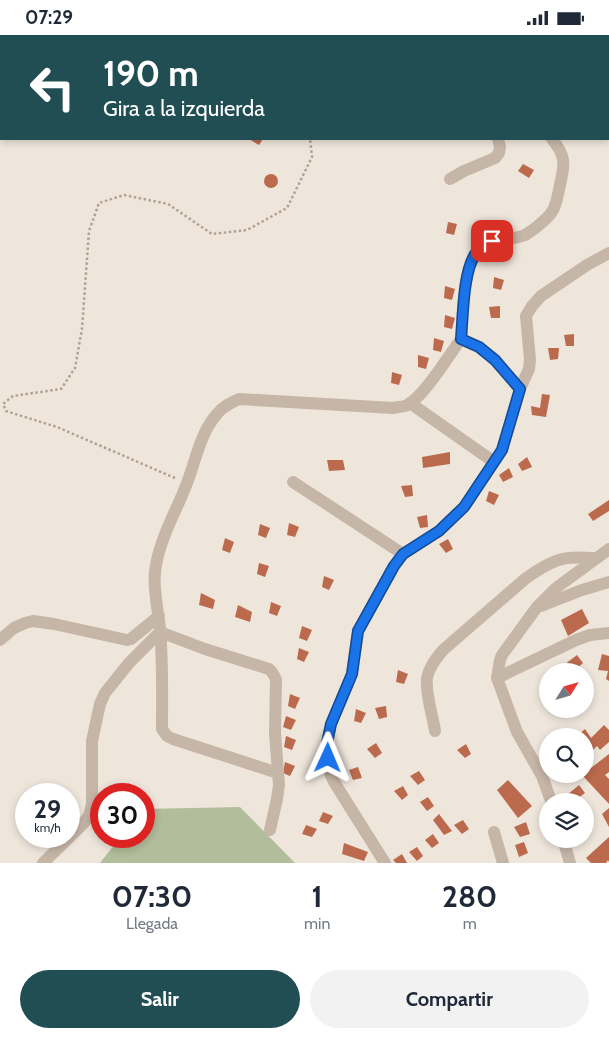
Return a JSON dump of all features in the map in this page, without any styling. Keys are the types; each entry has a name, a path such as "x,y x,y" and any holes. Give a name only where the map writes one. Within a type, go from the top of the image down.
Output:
{"street":[{"path":"450,179 495,158 499,153 498,140"},
{"path":"278,773 173,739 167,736 162,729 162,672 155,577 156,565 167,526 187,483 202,439 217,413 239,399 393,408 410,403 425,389 461,339 466,285 470,265 476,253 484,245 492,241 524,235 535,229 554,210 564,168 563,158 553,140"},
{"path":"385,863 330,773 327,743 331,724 352,674 358,631 394,566 403,554 439,531 464,507 502,450 530,360 526,316 532,306 541,296 587,265 609,253"},
{"path":"461,339 479,347 495,360 520,389"},
{"path":"410,403 494,462"},
{"path":"293,482 403,554"},
{"path":"548,793 542,776 517,732 497,678 500,660 537,607 556,588 609,549"},
{"path":"435,731 426,685 427,676 443,650 534,573 567,558 596,558"},
{"path":"537,607 609,582"},
{"path":"0,640 14,628 33,621 127,640 131,639 159,616"},
{"path":"160,632 272,671 276,680 275,733 278,785 270,831"},
{"path":"43,863 82,825 89,815 92,804 92,741 100,704 105,693 129,663 160,632"},
{"path":"497,678 576,640 590,635 609,633"},
{"path":"494,832 503,863"},
{"path":"566,848 570,863"}],"path":[{"path":"187,483 57,427 6,411 3,404 14,396 60,389 75,368 82,329 89,231 99,203 124,195 168,204 212,234 247,230 287,208 312,157 310,140"}],"green space":[{"path":"240,807 295,863 100,863 112,848 155,848 155,809"}],"building":[{"path":"251,140 262,140 259,145"},
{"path":"523,164 534,170 529,178 518,171"},
{"path":"268,174 274,174 278,181 274,188 268,188 264,184 264,178"},
{"path":"448,222 457,224 454,235 446,233"},
{"path":"494,277 504,280 501,290 493,288"},
{"path":"445,286 455,289 452,300 444,298"},
{"path":"500,306 500,318 491,318 489,307"},
{"path":"445,315 455,318 452,329 444,327"},
{"path":"574,334 574,346 566,346 564,335"},
{"path":"434,338 444,341 441,352 433,350"},
{"path":"548,348 559,348 558,359 550,360"},
{"path":"418,355 429,358 426,369 418,367"},
{"path":"392,372 402,375 399,385 391,383"},
{"path":"542,394 550,395 546,417 532,415 531,406 540,408"},
{"path":"450,452 450,464 423,468 422,457"},
{"path":"527,457 532,467 522,471 518,464"},
{"path":"327,460 343,460 345,470 329,471"},
{"path":"509,468 513,477 503,482 499,475"},
{"path":"412,485 413,496 405,497 401,486"},
{"path":"489,491 499,495 494,505 486,501"},
{"path":"609,500 609,511 593,521 588,514"},
{"path":"427,515 428,527 420,528 417,517"},
{"path":"289,523 299,527 295,537 287,535"},
{"path":"260,524 270,528 266,538 258,535"},
{"path":"225,538 234,542 230,553 222,550"},
{"path":"448,539 453,549 446,553 439,544"},
{"path":"259,563 269,566 265,577 257,574"},
{"path":"324,576 334,580 329,590 322,587"},
{"path":"201,593 215,600 213,609 199,605"},
{"path":"271,602 281,606 277,616 269,613"},
{"path":"238,605 252,612 250,622 235,617"},
{"path":"582,609 589,623 568,636 561,620"},
{"path":"302,626 312,630 307,641 299,638"},
{"path":"299,648 309,652 304,662 297,659"},
{"path":"602,654 609,656 609,681 606,679 608,671 598,670"},
{"path":"577,655 583,663 566,663"},
{"path":"398,670 408,674 404,684 396,682"},
{"path":"290,694 300,698 295,709 288,706"},
{"path":"386,706 387,717 379,719 375,708"},
{"path":"356,709 366,713 361,723 354,721"},
{"path":"286,716 296,720 291,730 283,727"},
{"path":"604,725 609,730 609,742 600,750 597,746 594,749 594,735"},
{"path":"286,736 296,740 292,750 284,747"},
{"path":"376,743 382,753 375,758 367,749"},
{"path":"466,744 471,754 465,758 457,750"},
{"path":"609,754 609,772 605,775 609,779 609,804 589,783 594,783 594,766"},
{"path":"285,762 295,766 290,776 283,773"},
{"path":"358,767 362,778 353,780 349,770"},
{"path":"419,771 425,780 418,785 410,776"},
{"path":"508,780 532,806 518,818 497,790"},
{"path":"579,785 585,793 569,793"},
{"path":"403,786 408,795 402,800 394,791"},
{"path":"428,797 434,806 427,811 420,802"},
{"path":"609,808 609,827 602,814"},
{"path":"323,812 333,816 328,824 319,821"},
{"path":"439,814 452,831 444,835 433,820"},
{"path":"463,820 469,829 462,834 454,825"},
{"path":"526,822 530,834 520,837 514,827"},
{"path":"306,825 317,829 312,837 302,834"},
{"path":"433,834 439,843 432,848 425,840"},
{"path":"609,837 609,862 608,860 606,863 591,863 586,858"},
{"path":"524,842 528,853 519,857 515,845"},
{"path":"344,843 368,852 364,861 342,854"},
{"path":"417,847 423,856 417,861 409,852"},
{"path":"402,854 407,863 396,863 393,860"}],"route":[{"path":"328,758 327,743 331,724 352,674 358,631 394,566 403,554 439,531 464,507 502,450 520,389 495,360 479,347 461,339 466,285 470,265 476,253 484,245 492,241"}]}
